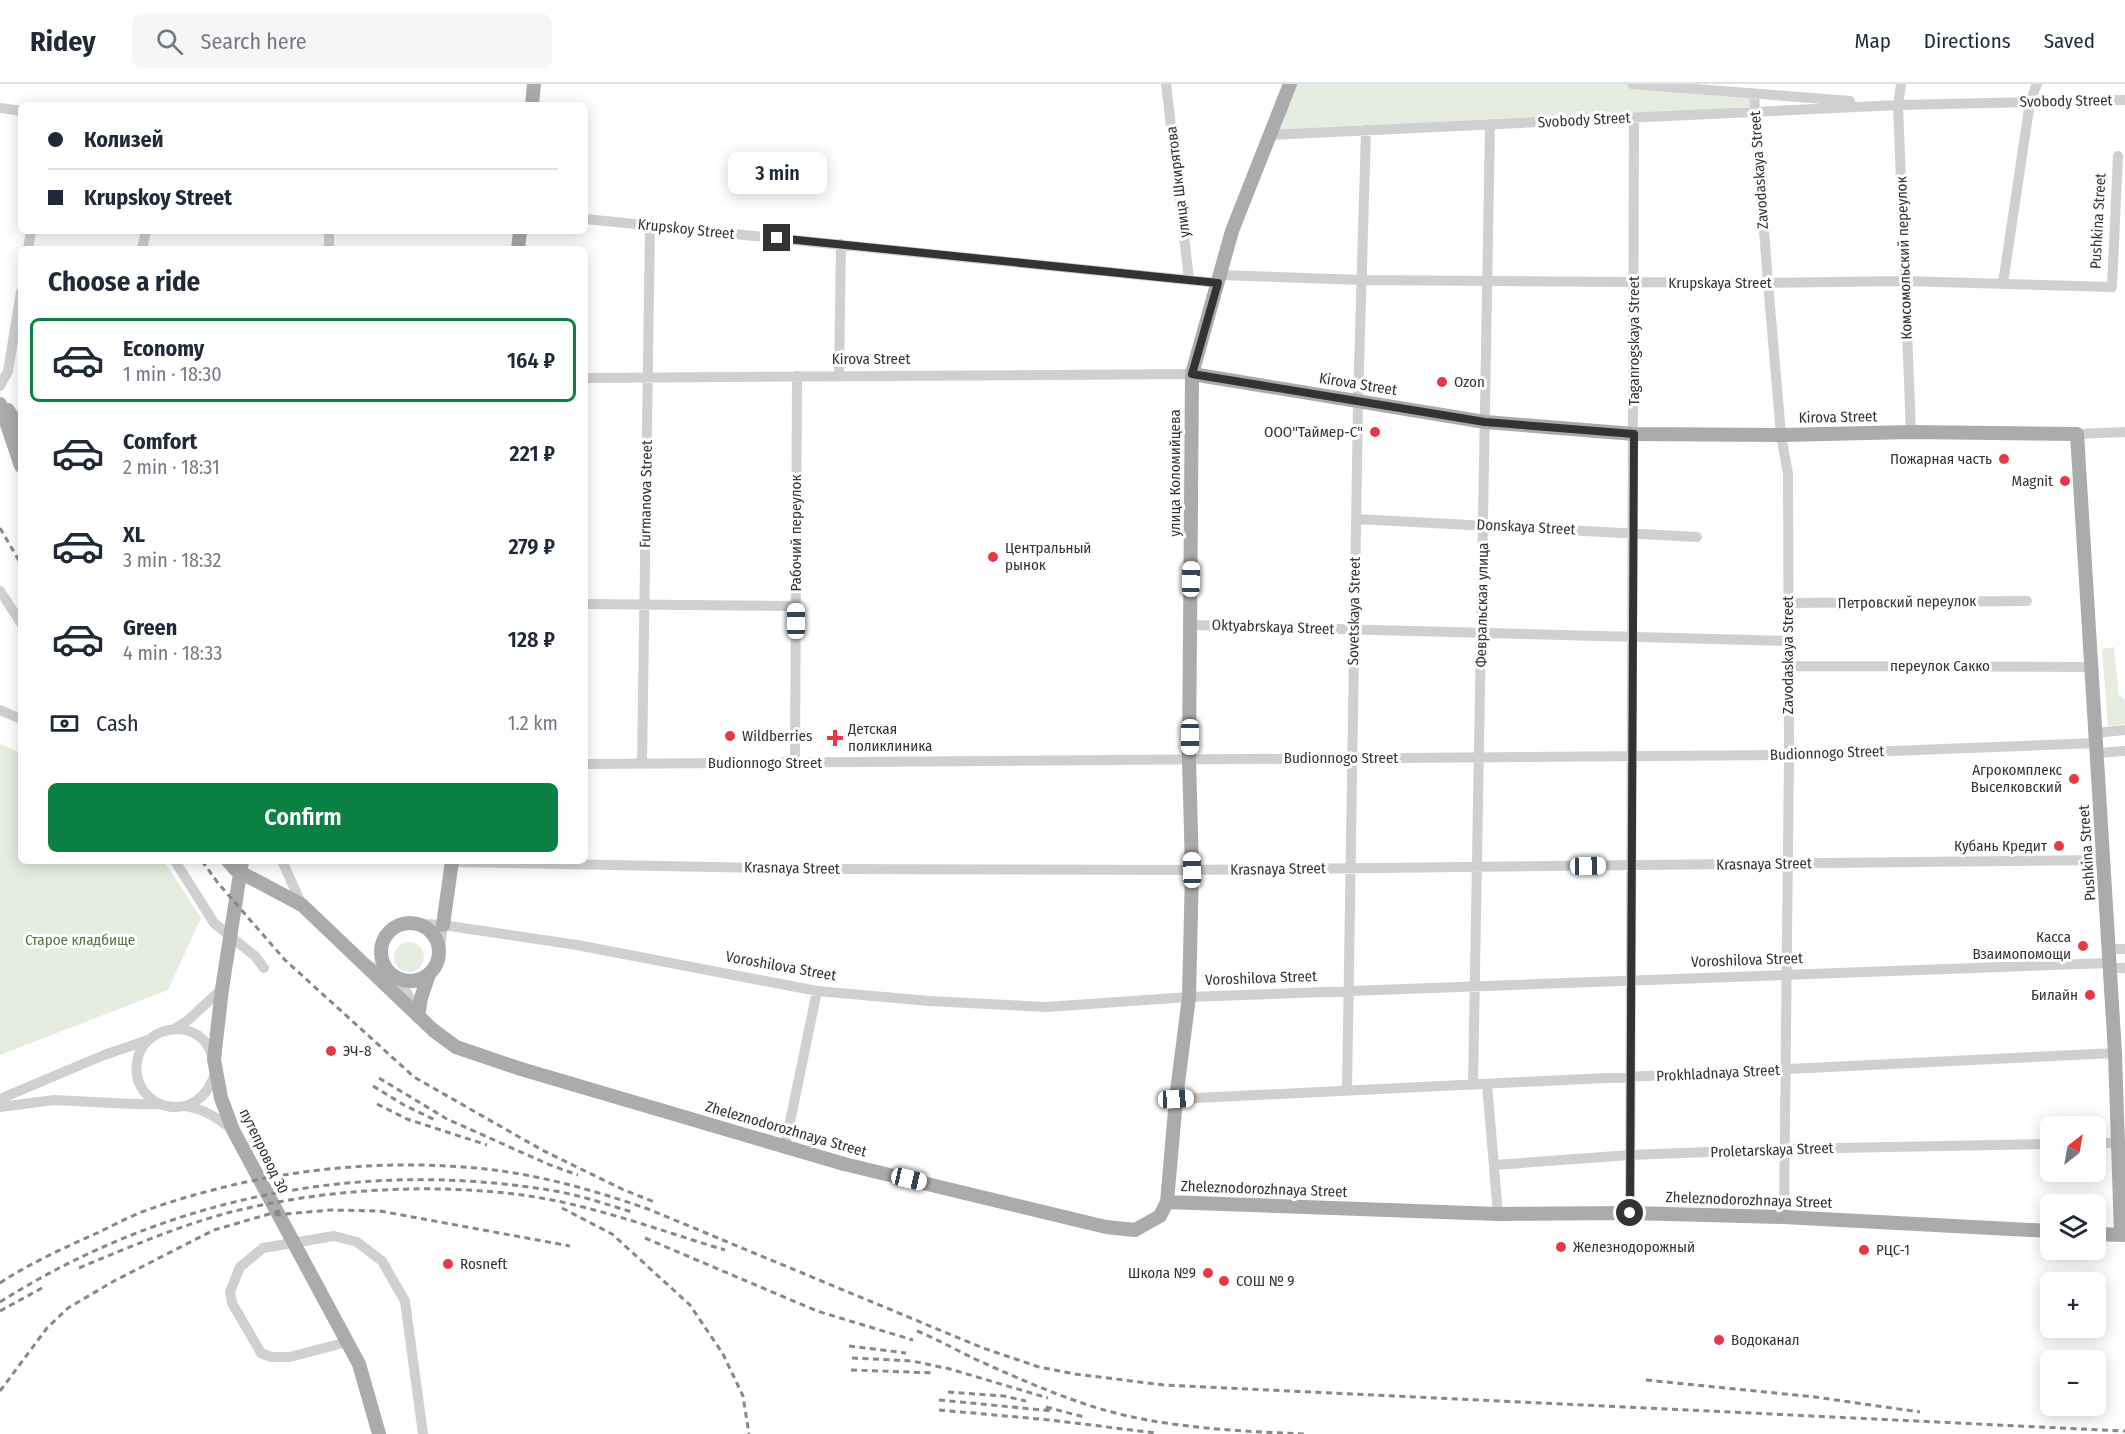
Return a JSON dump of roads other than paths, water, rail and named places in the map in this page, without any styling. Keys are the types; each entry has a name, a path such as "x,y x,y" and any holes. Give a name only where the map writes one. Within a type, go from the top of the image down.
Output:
{"main road":[{"path":"532,102 534,84"},
{"name":"улица Коломийцева","path":"1167,1202 1176,1099 1189,997 1192,870 1190,625 1192,374 1232,231 1290,84"},
{"name":"Kirova Street","path":"1192,374 1485,422 1634,434 1781,435 1911,432 2077,434"},
{"path":"0,399 18,426"},
{"path":"0,404 18,457"},
{"name":"Pushkina Street","path":"2077,434 2115,1053 2123,1235"},
{"name":"Zheleznodorozhnaya Street","path":"231,864 236,870 302,905 418,1016 456,1047 521,1069 844,1164 1106,1227 1135,1230 1160,1216 1167,1202 1498,1214 1630,1213 1784,1217 2040,1230"},
{"name":"путепровод 30","path":"242,864 222,989 215,1065 221,1098 233,1130 359,1364 379,1434"},
{"path":"443,925 452,864"},
{"path":"411,922 421,924 436,938 439,957 429,974 410,981 395,976 385,966 381,956 381,946 392,929 411,922"},
{"path":"418,1016 429,974"},
{"path":"2106,1234 2123,1235"}],"street":[{"name":"улица Шкирятова","path":"1166,84 1189,279"},
{"name":"Svobody Street","path":"1632,84 1898,105"},
{"name":"Комсомольский переулок","path":"1900,84 1898,105 1911,432"},
{"path":"2003,283 2030,102 2037,84"},
{"name":"Zavodaskaya Street","path":"1754,95 1781,435 1788,474 1789,755 1786,863 1784,1217"},
{"name":"Svobody Street","path":"1270,135 1898,105 2125,100"},
{"path":"0,108 18,111"},
{"name":"Taganrogskaya Street","path":"1630,1213 1635,118"},
{"name":"Февральская улица","path":"1473,1085 1490,124"},
{"name":"Sovetskaya Street","path":"1347,1091 1358,401 1366,130"},
{"name":"Pushkina Street","path":"2112,286 2118,156"},
{"name":"Krupskoy Street","path":"588,219 1189,279 1219,279"},
{"name":"Furmanova Street","path":"642,764 650,225"},
{"path":"839,376 841,244"},
{"name":"Krupskaya Street","path":"1219,279 1768,283 1904,281 2112,286"},
{"path":"0,386 8,371 18,310"},
{"name":"Kirova Street","path":"588,378 1192,374"},
{"name":"Рабочий переулок","path":"795,762 797,376"},
{"name":"Kirova Street","path":"2077,434 2125,432"},
{"name":"Donskaya Street","path":"1356,519 1697,537"},
{"path":"0,591 18,618"},
{"name":"Петровский переулок","path":"1787,603 2027,601"},
{"path":"588,604 796,606"},
{"name":"Oktyabrskaya Street","path":"1190,625 1788,641"},
{"name":"переулок Сакко","path":"1788,666 2091,667"},
{"path":"0,710 18,718"},
{"name":"Budionnogo Street","path":"2097,743 2125,730"},
{"name":"Budionnogo Street","path":"588,764 1789,755 2097,743 2125,751"},
{"name":"Krasnaya Street","path":"588,864 822,869 1192,870 2103,860"},
{"path":"177,864 214,923 255,956 264,968"},
{"path":"283,864 302,905"},
{"name":"Voroshilova Street","path":"421,924 443,925 577,945 818,991 928,1001 1046,1007 1189,997 1786,975 2109,960 2125,968"},
{"path":"439,957 443,925"},
{"name":"Voroshilova Street","path":"2109,960 2125,949"},
{"path":"364,963 395,976 418,1016"},
{"path":"0,1099 173,1029 188,1021 222,989"},
{"path":"784,1146 818,991"},
{"path":"173,1029 187,1030 199,1037 209,1046 215,1065 212,1083 206,1094 196,1102 185,1106"},
{"path":"149,1040 141,1050 137,1062 137,1074 145,1091 159,1104"},
{"name":"Prokhladnaya Street","path":"1176,1099 2115,1053"},
{"path":"1487,1084 1498,1214"},
{"path":"0,1107 54,1100 185,1106 199,1108 233,1130"},
{"path":"2106,1143 2119,1143"},
{"name":"Proletarskaya Street","path":"1494,1165 1630,1155 1785,1149 2040,1144"},
{"path":"347,1342 290,1357 271,1357 261,1353 232,1303 230,1292 240,1268 263,1248 334,1236 357,1242 382,1261 405,1301 423,1434"}],"railway":[{"path":"0,528 18,559"},
{"path":"204,864 285,960 414,1077 542,1150 624,1190 657,1203"},
{"path":"379,1078 447,1119 550,1165 578,1175"},
{"path":"373,1086 435,1120"},
{"path":"377,1104 407,1119 487,1145"},
{"path":"0,1283 47,1256 137,1214 226,1187 265,1178 344,1168 384,1165 463,1167 510,1172 625,1201 983,1348 1039,1367 1075,1374 1164,1385 2125,1431"},
{"path":"0,1302 63,1266 128,1236 195,1213 264,1195 334,1184 405,1180 477,1182 549,1190 632,1212"},
{"path":"79,1268 170,1231 227,1213 300,1198 377,1190 455,1189 554,1200 604,1212 725,1250"},
{"path":"562,1208 612,1234 690,1305 723,1354 743,1396 749,1434"},
{"path":"0,1391 47,1328 68,1308 114,1281 214,1230 283,1210"},
{"path":"275,1215 330,1210 380,1211 570,1246"},
{"path":"645,1238 817,1311 913,1340"},
{"path":"0,1311 42,1288"},
{"path":"917,1331 1023,1380 1104,1410 1178,1425 1304,1434"},
{"path":"849,1346 906,1353"},
{"path":"852,1358 912,1361 950,1369 1048,1398"},
{"path":"851,1370 935,1373"},
{"path":"1646,1380 1815,1397 1920,1412"},
{"path":"948,1392 1004,1396 1026,1401"},
{"path":"939,1400 1053,1411"},
{"path":"1046,1407 1084,1417"},
{"path":"939,1410 1156,1433"}],"place":[{"name":"Ozon","path":"1442,382"},
{"name":"ООО\"Таймер-С\"","path":"1375,432"},
{"name":"Пожарная часть","path":"2004,459"},
{"name":"Magnit","path":"2065,481"},
{"name":"Центральный рынок","path":"993,557"},
{"name":"Wildberries","path":"730,736"},
{"name":"Детская поликлиника","path":"835,738"},
{"name":"Агрокомплекс Выселковский","path":"2074,779"},
{"name":"Кубань Кредит","path":"2059,846"},
{"name":"Касса Взаимопомощи","path":"2083,946"},
{"name":"Билайн","path":"2090,995"},
{"name":"ЭЧ-8","path":"331,1051"},
{"name":"Железнодорожный","path":"1561,1247"},
{"name":"РЦС-1","path":"1864,1250"},
{"name":"Rosneft","path":"448,1264"},
{"name":"Школа №9","path":"1208,1273"},
{"name":"СОШ № 9","path":"1224,1281"},
{"name":"Водоканал","path":"1719,1340"}],"park label":[{"name":"Старое кладбище","path":"80,940"}]}
